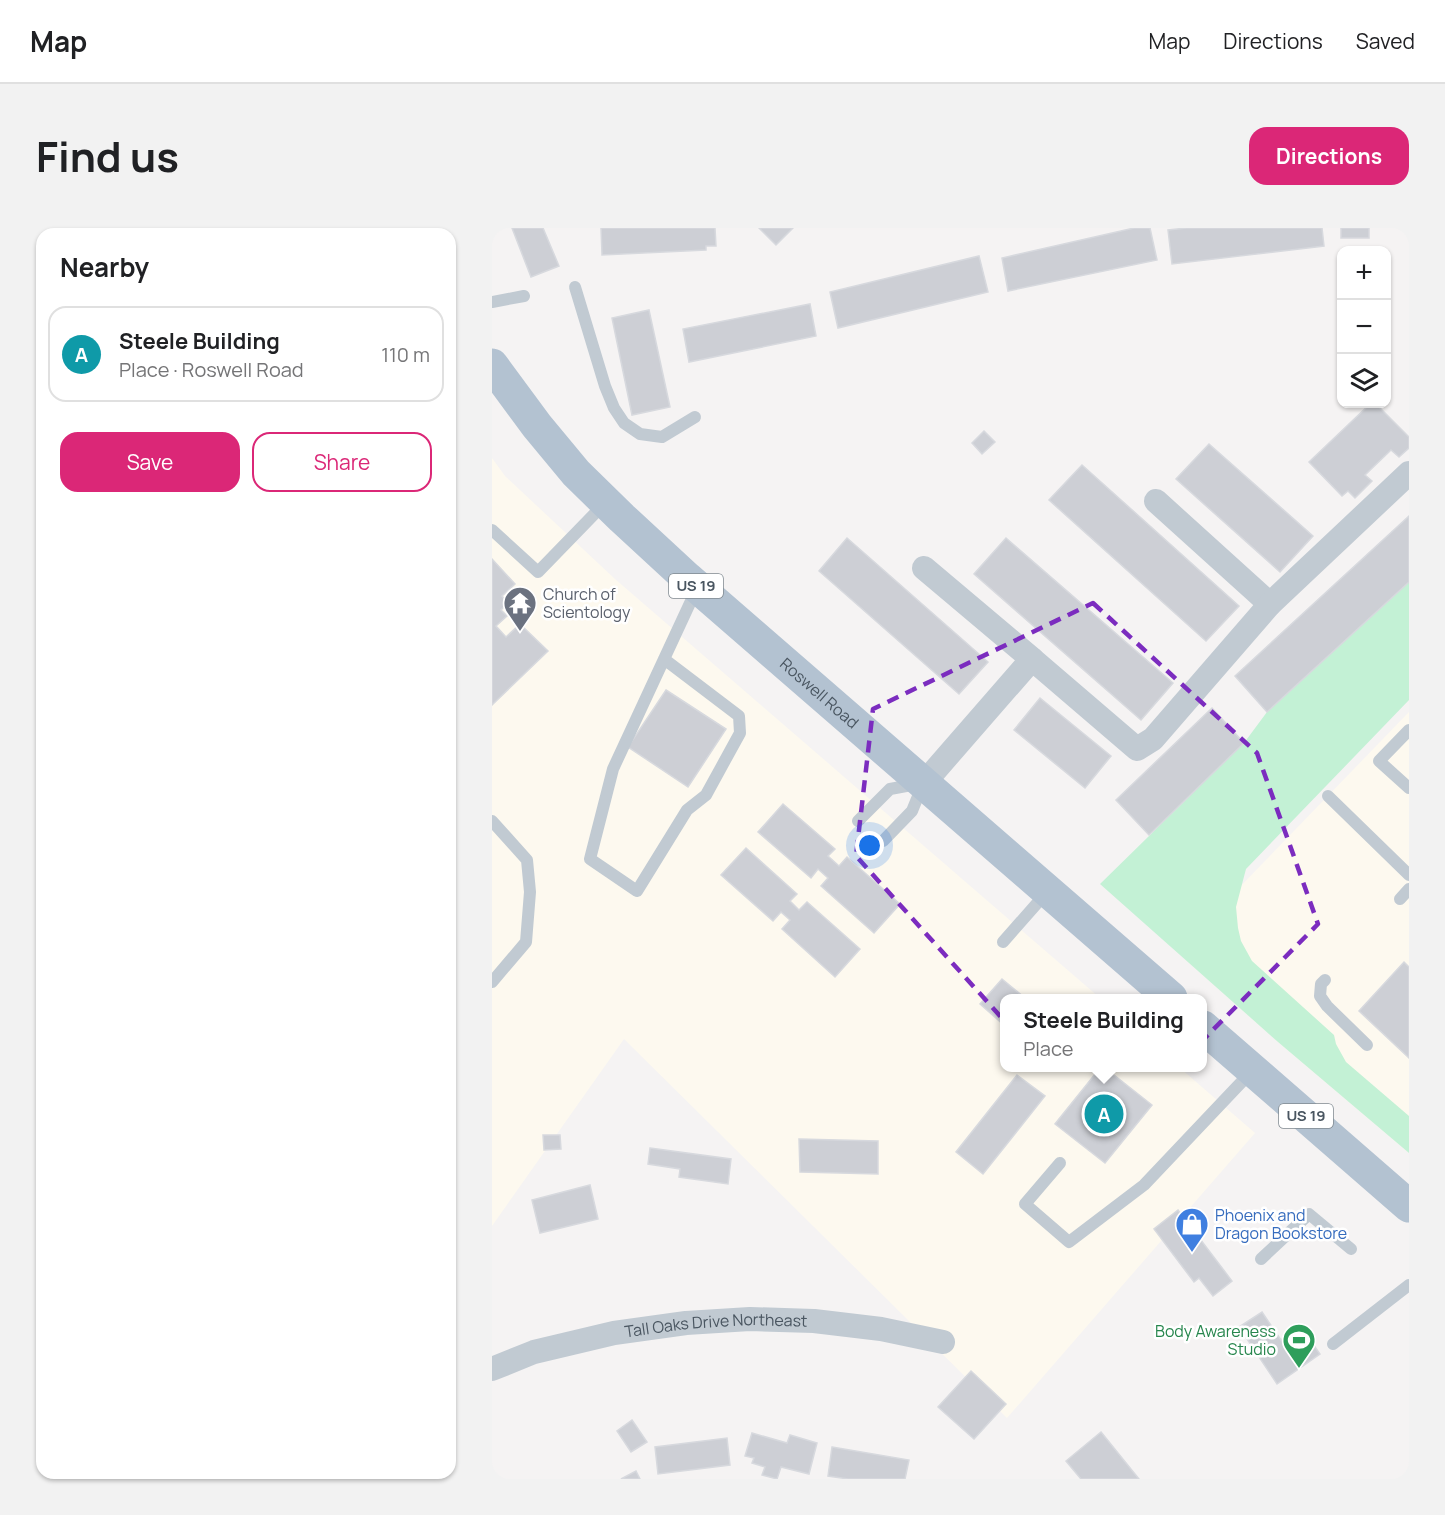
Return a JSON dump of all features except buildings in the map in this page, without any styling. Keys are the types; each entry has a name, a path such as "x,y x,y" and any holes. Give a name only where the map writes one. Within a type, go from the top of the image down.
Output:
{"main road":[{"name":"Roswell Road","path":"492,366 576,473 606,502 698,587 1165,994"},
{"name":"US 19","path":"1207,1030 1409,1206"}],"street":[{"path":"924,568 1137,749 1153,739 1270,604 1409,473"},
{"path":"1156,501 1270,604"},
{"path":"924,783 1032,659"},
{"name":"Tall Oaks Drive Northeast","path":"492,1369 534,1352 603,1336 686,1323 750,1319 814,1321 880,1329 943,1342"}],"lane":[{"path":"575,286 605,386 614,408 624,423 640,435 662,436 695,417"},
{"path":"492,302 524,296"},
{"path":"492,530 538,573 606,502"},
{"path":"664,659 739,716 740,733 706,795 687,810 637,891 590,859 613,769 664,659 698,587"},
{"path":"1409,730 1379,761 1409,788"},
{"path":"858,821 890,789 924,783"},
{"path":"883,841 912,811 924,783"},
{"path":"1328,796 1409,875"},
{"path":"492,821 527,860 530,892 526,942 492,982"},
{"path":"1400,899 1409,890"},
{"path":"1003,942 1047,891"},
{"path":"1325,980 1321,984 1320,996 1327,1006 1367,1045"},
{"path":"1060,1163 1025,1204 1069,1242 1144,1185 1253,1070"},
{"path":"1261,1259 1309,1214 1351,1249"},
{"path":"1334,1344 1409,1285"}],"highlighted area":[{"path":"1093,603 1257,753 1318,924 1193,1050 1010,1027 856,856 873,709"}],"shaded area":[{"path":"492,458 505,476 615,579 1095,994 1000,994 1000,1072 1185,1072 1255,1133 1007,1418 624,1039 492,1226"},
{"path":"1409,712 1409,1153 1278,1042 1177,952"}],"green space":[{"path":"1409,582 1409,700 1246,869 1236,907 1241,941 1252,961 1334,1035 1336,1044 1346,1062 1409,1116 1409,1153 1278,1042 1100,884 1244,743 1267,712"}],"place":[{"name":"Church of Scientology","path":"520,632"},
{"name":"Steele Building","path":"1104,1114"},
{"name":"Phoenix and Dragon Bookstore","path":"1192,1253"},
{"name":"Body Awareness Studio","path":"1299,1369"}]}
